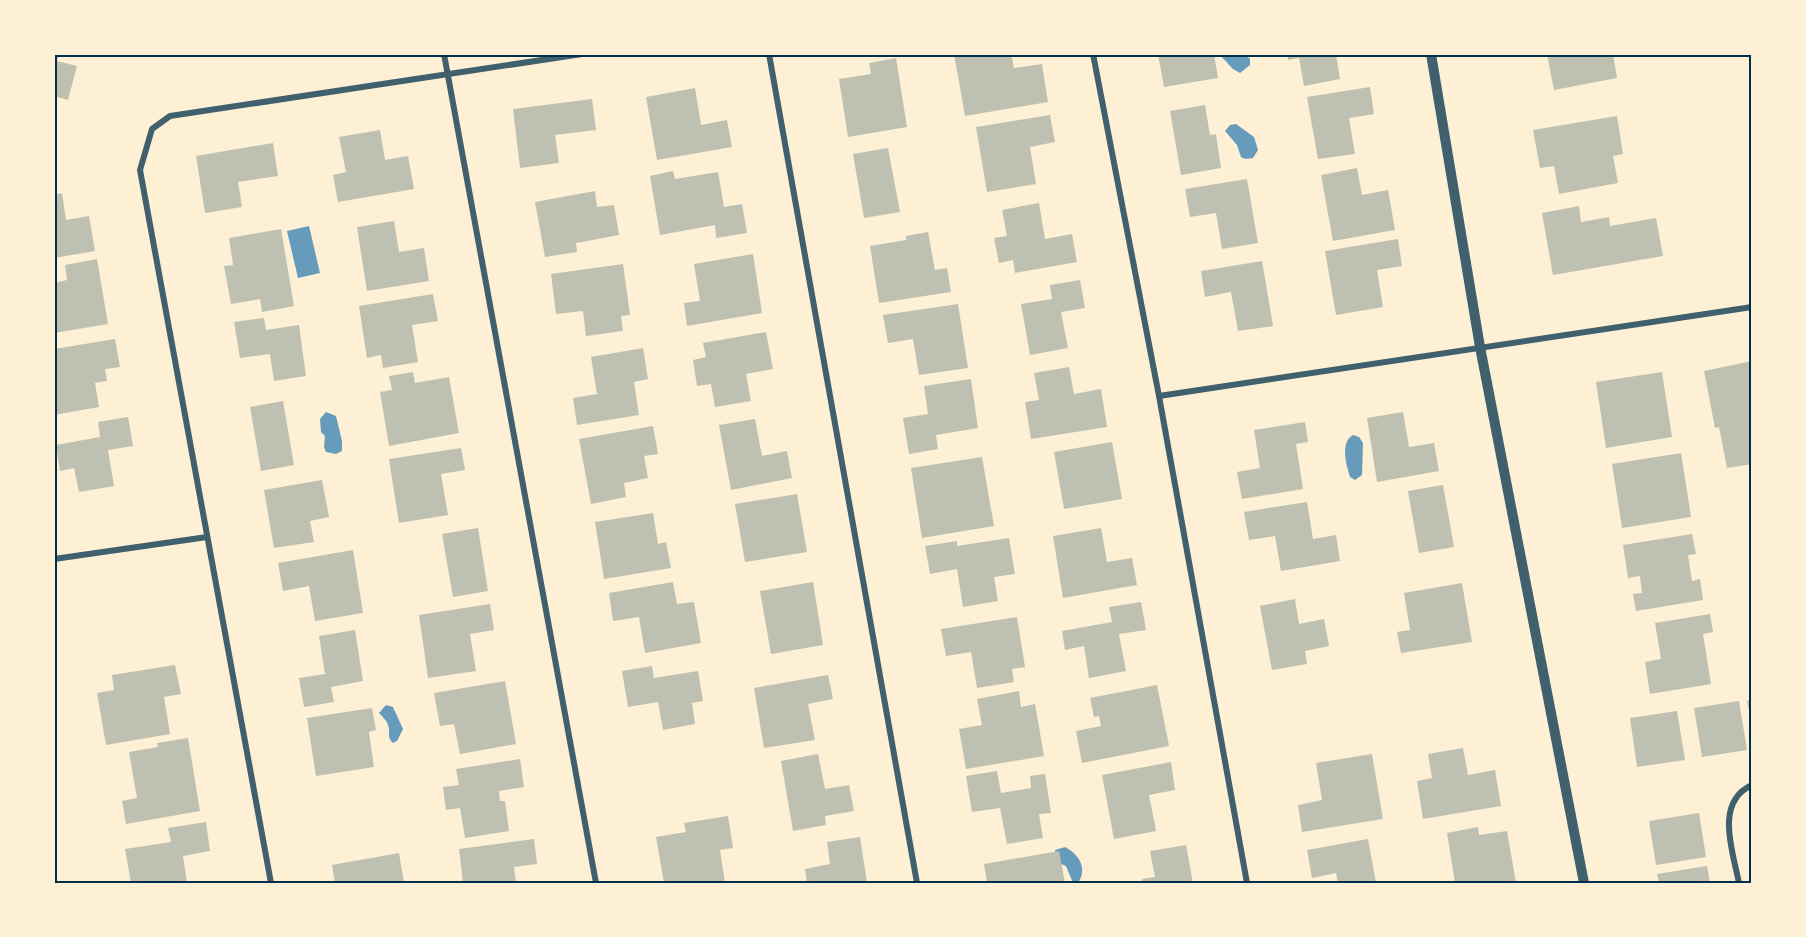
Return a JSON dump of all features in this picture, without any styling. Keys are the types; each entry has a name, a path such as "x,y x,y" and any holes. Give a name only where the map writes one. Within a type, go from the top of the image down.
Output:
{"street":[{"path":"444,54 596,883"},
{"path":"271,883 140,170 152,129 171,116 582,54"},
{"path":"769,54 917,883"},
{"path":"1093,54 1159,396 1247,883"},
{"path":"1431,54 1480,347 1584,883"},
{"path":"1159,396 1752,307"},
{"path":"54,559 207,537"},
{"path":"1739,883 1728,822 1732,802 1744,789 1752,785"}],"water":[{"path":"1219,54 1245,54 1250,59 1250,65 1240,73"},
{"path":"1236,124 1254,137 1258,150 1253,158 1241,157 1237,145 1225,131 1230,125"},
{"path":"309,226 320,273 298,278 287,231"},
{"path":"326,412 336,416 342,441 342,451 336,454 326,452 324,447 325,436 321,432 320,419"},
{"path":"1353,435 1359,437 1363,443 1362,475 1355,480 1350,477 1345,454 1346,443"},
{"path":"386,705 393,707 403,729 397,741 393,743 387,723 379,713"},
{"path":"1065,847 1078,858 1082,867 1078,883 1073,883 1066,866 1056,862 1055,850"}],"building":[{"path":"54,54 59,54 57,61 77,66 68,100 54,96"},
{"path":"954,54 1011,54 1014,68 1042,64 1048,102 965,116"},
{"path":"1158,54 1214,54 1218,78 1164,87"},
{"path":"1287,54 1336,54 1340,79 1304,86 1299,58 1288,60"},
{"path":"1547,54 1613,54 1617,78 1554,90"},
{"path":"896,58 907,127 848,137 839,79 871,74 869,63"},
{"path":"1370,87 1374,114 1349,118 1355,154 1318,159 1307,97"},
{"path":"695,88 701,125 727,120 732,147 657,160 646,97"},
{"path":"592,99 596,130 555,135 559,163 520,168 513,109"},
{"path":"1205,105 1210,135 1216,134 1221,168 1181,175 1170,111"},
{"path":"1050,115 1055,142 1030,147 1036,184 987,192 976,127"},
{"path":"1617,116 1623,154 1613,156 1618,183 1559,194 1554,166 1540,168 1533,130"},
{"path":"380,130 385,160 408,156 414,189 338,202 333,175 346,172 339,137"},
{"path":"273,143 278,176 238,182 242,207 205,213 196,156"},
{"path":"888,148 900,212 864,218 853,154"},
{"path":"1357,168 1362,195 1388,190 1395,230 1333,241 1321,175"},
{"path":"673,171 675,179 718,172 724,207 742,204 747,233 716,238 715,225 660,235 650,176"},
{"path":"1247,179 1258,243 1222,249 1216,213 1190,217 1185,189"},
{"path":"595,191 597,207 614,205 619,235 576,243 577,252 545,257 535,202"},
{"path":"62,193 66,220 89,216 95,251 54,258 54,195"},
{"path":"1039,203 1045,239 1072,234 1077,262 1015,273 1013,260 999,263 994,238 1007,236 1002,210"},
{"path":"1579,206 1581,222 1609,217 1610,226 1656,218 1663,256 1553,275 1542,213"},
{"path":"394,221 399,252 424,248 429,281 367,291 357,227"},
{"path":"281,229 294,306 262,312 260,299 231,304 224,266 233,265 229,238"},
{"path":"928,232 935,270 947,268 951,292 879,303 870,246 906,240 906,236"},
{"path":"1398,239 1402,266 1377,270 1383,307 1336,315 1325,251"},
{"path":"753,254 762,313 687,326 684,303 700,301 694,264"},
{"path":"97,259 108,324 54,333 54,306 57,305 54,283 67,280 65,265"},
{"path":"1262,261 1273,326 1238,331 1231,292 1205,297 1201,271"},
{"path":"623,264 630,315 621,316 623,331 586,336 583,311 556,314 551,274"},
{"path":"1080,280 1085,308 1061,312 1068,348 1030,355 1021,304 1052,299 1050,285"},
{"path":"433,294 438,321 412,325 418,362 383,368 381,355 367,358 359,306"},
{"path":"958,304 968,368 919,375 913,339 888,343 883,315"},
{"path":"264,318 266,330 299,325 306,376 274,381 270,354 240,358 234,322"},
{"path":"766,332 773,369 746,374 751,401 715,407 711,384 697,386 693,360 706,357 703,343"},
{"path":"115,339 120,367 105,369 107,381 95,383 99,407 54,415 54,349"},
{"path":"643,348 648,379 634,382 639,415 577,425 573,398 597,394 591,357"},
{"path":"1752,361 1752,464 1727,468 1719,427 1715,428 1704,371"},
{"path":"1069,367 1074,394 1101,389 1107,427 1031,439 1025,402 1039,400 1034,373"},
{"path":"413,372 415,383 449,377 459,433 389,446 380,392 392,390 389,376"},
{"path":"1662,372 1672,437 1606,448 1596,382"},
{"path":"971,379 978,428 936,435 938,449 909,454 903,418 928,414 924,386"},
{"path":"283,401 294,465 261,471 250,407"},
{"path":"1403,412 1409,447 1434,443 1439,471 1377,482 1367,418"},
{"path":"128,417 133,446 108,450 114,486 79,492 74,468 60,471 56,445 100,437 98,422"},
{"path":"755,419 762,456 787,451 792,478 731,490 719,425"},
{"path":"1305,422 1308,442 1296,444 1303,489 1242,499 1237,472 1260,468 1254,430"},
{"path":"653,426 658,454 644,456 648,478 624,483 626,497 591,504 579,439"},
{"path":"1112,442 1122,499 1064,509 1054,452"},
{"path":"461,448 465,470 441,474 448,515 399,523 389,459"},
{"path":"1681,453 1691,517 1622,528 1612,464"},
{"path":"982,457 994,526 922,538 911,468"},
{"path":"322,480 329,517 310,521 314,542 274,548 264,490"},
{"path":"1443,485 1454,547 1419,553 1408,491"},
{"path":"797,494 807,552 745,562 735,504"},
{"path":"1307,502 1313,539 1336,535 1340,561 1281,571 1275,536 1249,540 1244,512"},
{"path":"653,513 658,544 666,542 671,568 604,579 595,522"},
{"path":"478,528 488,591 453,597 442,534"},
{"path":"1101,528 1107,562 1132,558 1137,585 1063,598 1053,536"},
{"path":"1692,534 1696,554 1688,555 1692,581 1700,579 1703,600 1636,611 1633,594 1642,593 1640,576 1628,578 1623,545"},
{"path":"1009,538 1015,574 994,577 998,601 963,607 957,569 930,574 925,546 957,541 957,546"},
{"path":"353,550 363,613 315,621 309,586 283,591 278,563"},
{"path":"673,582 677,604 694,602 701,643 645,653 639,617 613,621 609,593"},
{"path":"813,582 823,645 771,654 760,591"},
{"path":"1462,583 1472,642 1401,653 1397,632 1410,630 1404,593"},
{"path":"1295,599 1299,624 1324,619 1329,646 1305,651 1307,664 1272,670 1260,606"},
{"path":"1141,602 1146,630 1119,634 1126,671 1089,678 1084,646 1065,650 1062,631 1112,622 1109,607"},
{"path":"490,604 494,630 470,634 476,671 428,678 419,615"},
{"path":"1710,614 1713,632 1703,634 1711,684 1650,694 1645,662 1661,659 1655,623"},
{"path":"1017,617 1025,667 1012,669 1014,682 977,688 971,652 946,656 941,629"},
{"path":"355,630 363,681 331,687 334,702 304,707 299,678 325,674 319,636"},
{"path":"175,665 181,694 164,697 170,734 106,745 97,693 114,690 112,675"},
{"path":"652,666 654,678 698,671 703,701 692,703 695,724 663,730 658,702 628,707 622,671"},
{"path":"828,675 833,699 808,704 815,740 764,748 754,688"},
{"path":"505,681 516,744 460,754 454,724 440,726 434,693"},
{"path":"1157,685 1169,746 1082,763 1076,731 1101,726 1099,716 1094,717 1090,698"},
{"path":"1019,691 1021,707 1035,704 1044,756 966,769 959,729 982,725 977,699"},
{"path":"1752,700 1752,721 1751,721 1747,701"},
{"path":"1739,701 1747,750 1702,757 1694,708"},
{"path":"372,708 376,730 369,732 374,767 316,776 307,718"},
{"path":"1677,711 1685,760 1637,767 1630,718"},
{"path":"188,738 200,811 126,824 122,801 137,798 129,752 158,747 157,743"},
{"path":"1463,748 1468,775 1495,770 1501,806 1423,819 1417,781 1432,778 1428,754"},
{"path":"818,754 825,789 849,785 854,811 825,816 826,825 793,831 781,761"},
{"path":"1372,754 1383,819 1302,832 1298,805 1322,800 1316,763"},
{"path":"520,759 524,787 499,791 500,801 505,801 509,831 465,838 460,808 446,810 443,787 459,785 456,769"},
{"path":"1171,762 1175,790 1149,795 1156,831 1114,839 1102,775"},
{"path":"997,771 1001,793 1031,788 1030,776 1045,774 1051,813 1039,814 1043,838 1007,844 1000,808 972,812 966,776"},
{"path":"1699,813 1706,857 1656,865 1649,821"},
{"path":"728,816 733,848 720,850 725,883 664,883 656,837 686,832 684,823"},
{"path":"206,822 210,851 183,856 187,883 131,883 125,849 171,842 168,828"},
{"path":"1478,827 1479,835 1507,831 1516,883 1455,883 1447,833"},
{"path":"860,837 867,883 807,883 805,869 830,864 827,842"},
{"path":"534,839 537,864 514,867 516,883 463,883 459,849"},
{"path":"1368,839 1376,883 1338,883 1336,873 1312,878 1307,850"},
{"path":"1186,845 1193,883 1142,883 1142,879 1155,877 1150,851"},
{"path":"1059,851 1065,883 987,883 984,864"},
{"path":"399,853 404,883 335,883 332,865"},
{"path":"1707,866 1710,883 1659,883 1657,874"}]}
